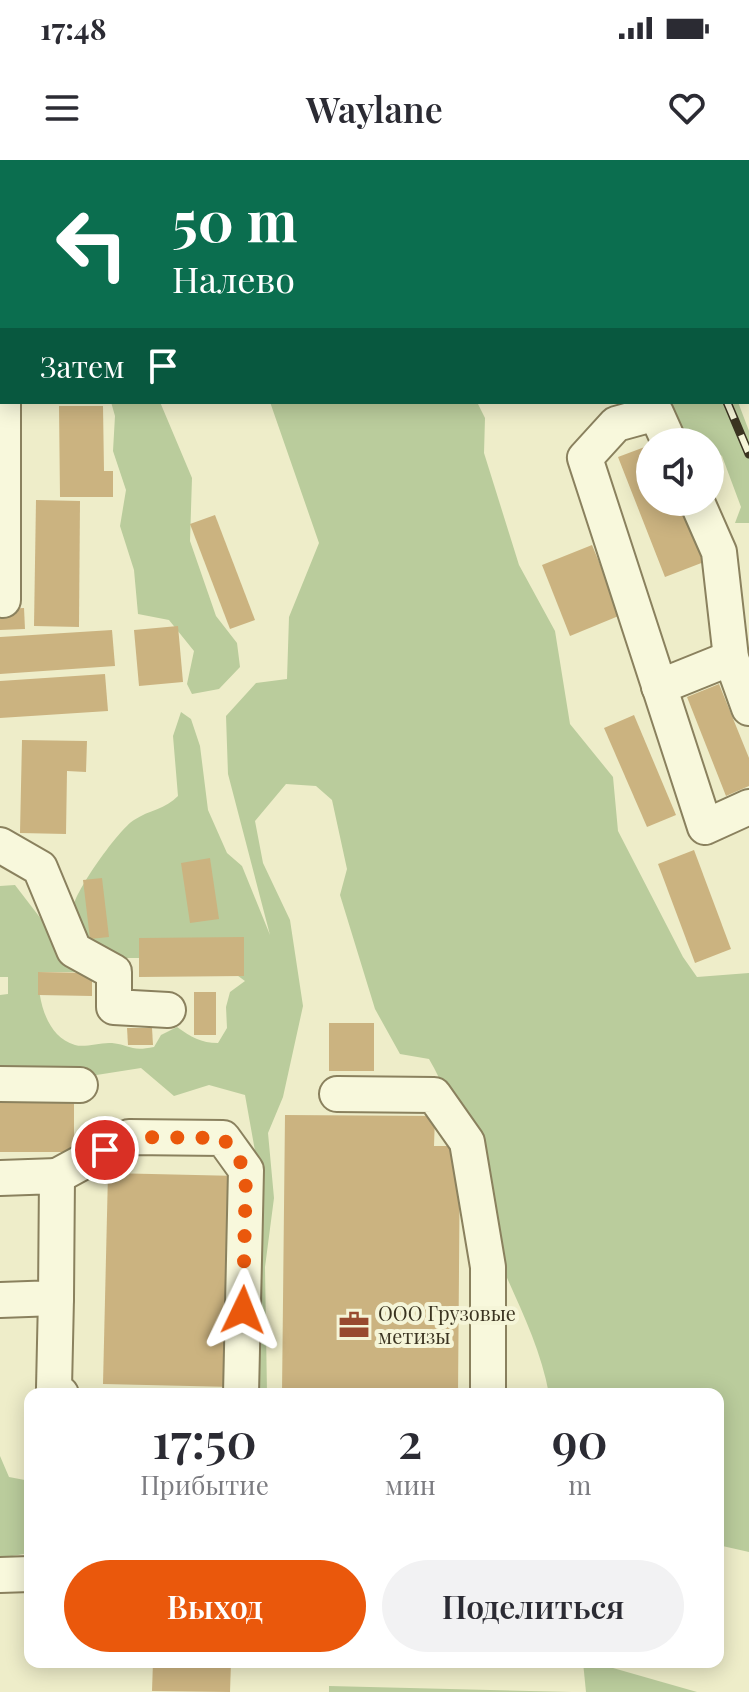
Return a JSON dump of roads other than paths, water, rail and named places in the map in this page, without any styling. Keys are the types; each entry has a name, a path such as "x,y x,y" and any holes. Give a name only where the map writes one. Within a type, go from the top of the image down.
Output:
{"lane":[{"path":"2,412 3,600"},
{"path":"663,428 656,413 610,413 585,458 705,827 749,807"},
{"path":"703,516 719,552 731,658 749,708"},
{"path":"659,687 731,658"},
{"path":"0,845 40,868 74,950 114,972 114,1007 168,1010"},
{"path":"0,1084 80,1085"},
{"path":"337,1094 434,1095 467,1142 488,1267 488,1388"},
{"path":"0,1178 57,1176 129,1137 223,1138 246,1170 241,1388"},
{"path":"54,1388 57,1176"},
{"path":"0,1300 56,1298"},
{"path":"0,1575 24,1574"}],"railway":[{"path":"728,404 749,454"}],"place":[{"name":"ООО Грузовые метизы","path":"354,1325"}]}
